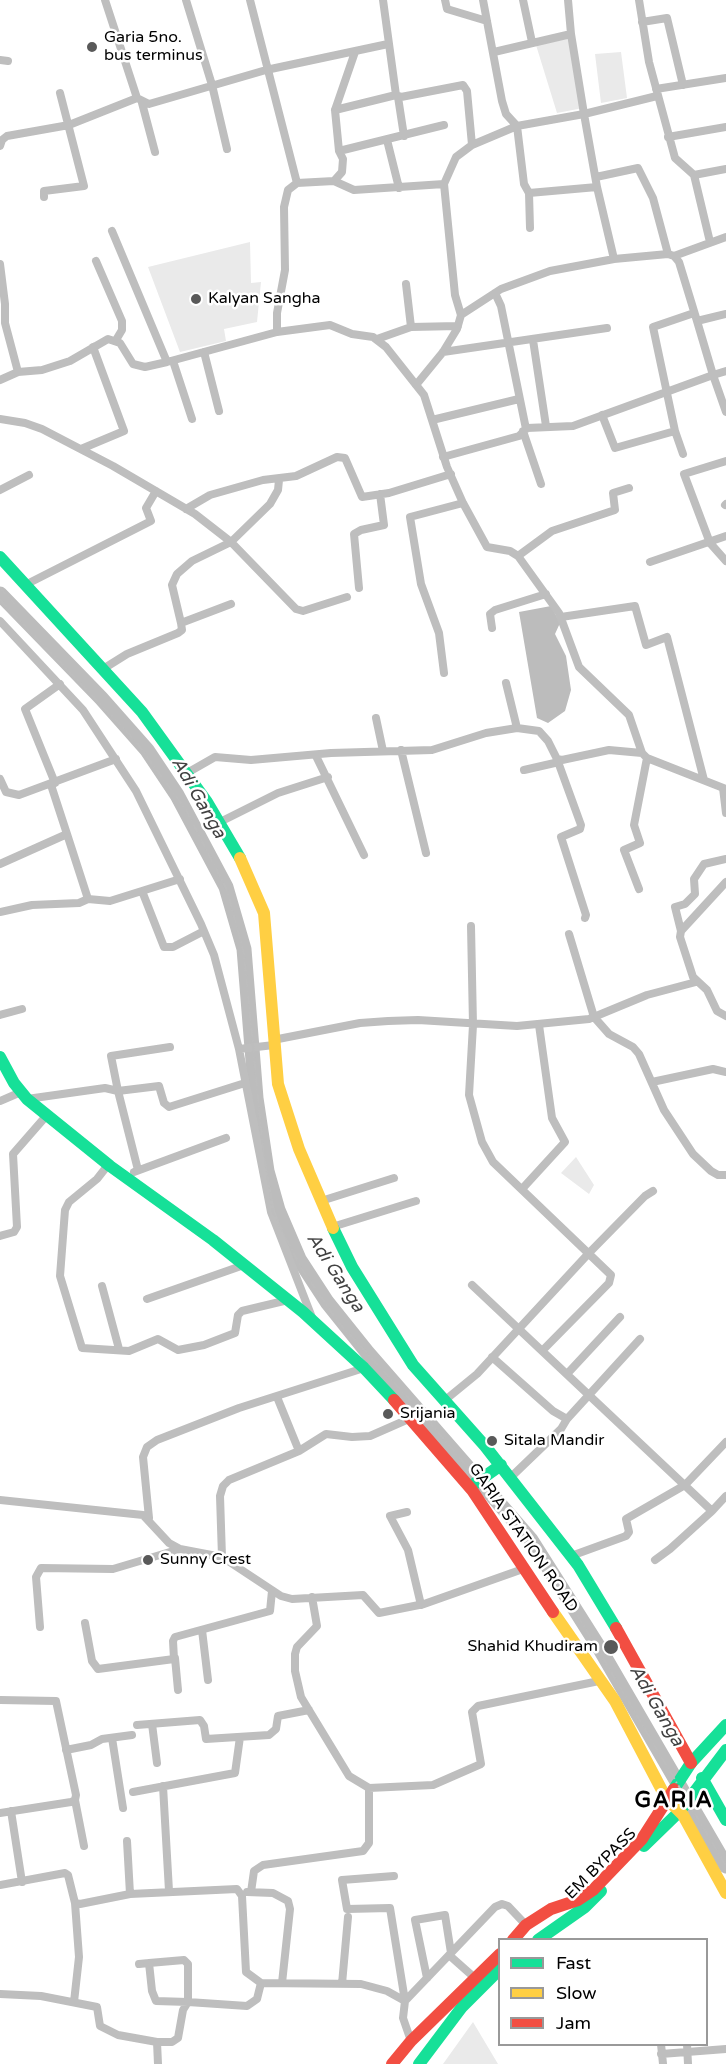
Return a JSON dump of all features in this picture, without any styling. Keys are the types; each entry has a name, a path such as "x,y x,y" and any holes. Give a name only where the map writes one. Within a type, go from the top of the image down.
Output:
{"main road":[{"path":"0,557 142,712 220,822 247,871 264,913 278,1084 299,1149 332,1227 352,1267 393,1334 427,1383 501,1465 571,1556 632,1654 690,1765"},
{"name":"GARIA STATION ROAD","path":"0,1057 24,1095 46,1115 108,1165 133,1174 288,1300 364,1368 411,1418 470,1487 523,1569 615,1701 666,1798 682,1808 726,1893"},
{"path":"470,1487 501,1465"},
{"path":"515,1938 526,1925 551,1909 578,1900 593,1890 642,1839 673,1787 726,1725"},
{"name":"EM BYPASS","path":"541,1938 585,1907 682,1808 700,1781 726,1750"},
{"path":"700,1781 726,1820"},
{"path":"419,2064 469,1994 476,1979 498,1956"},
{"path":"392,2064 411,2041 498,1971"}],"street":[{"path":"105,0 140,100 155,152"},
{"path":"186,0 212,85 227,148"},
{"path":"250,0 266,70 297,183"},
{"path":"383,0 404,136"},
{"path":"445,0 447,9 487,21"},
{"path":"483,0 502,101 510,120 517,126 524,184 529,193 530,228"},
{"path":"523,0 532,42"},
{"path":"568,0 584,114 597,187 614,259"},
{"path":"639,0 668,137 675,158 694,175 710,242"},
{"path":"642,22 667,18 683,85"},
{"path":"494,52 572,34"},
{"path":"0,146 2,140 14,134 69,125 140,100 149,104 266,70 388,44"},
{"path":"334,181 342,172 343,159 339,151 335,110 355,52"},
{"path":"416,385 443,352 458,326 461,315 455,296 444,184 456,157 472,145 517,126 584,114 683,85 726,78"},
{"path":"335,110 397,96 463,85 467,91 472,145"},
{"path":"44,197 45,191 84,186 60,93"},
{"path":"339,151 444,125"},
{"path":"668,137 726,127"},
{"path":"387,140 399,188"},
{"path":"596,177 638,168 653,198 671,255 696,317 726,412"},
{"path":"694,175 726,169"},
{"path":"277,332 277,313 285,270 284,207 288,190 297,183 334,181 354,190 444,184"},
{"path":"529,193 597,187"},
{"path":"112,231 170,362 192,419"},
{"path":"461,315 495,293 550,271 614,259 671,255 726,237"},
{"path":"96,261 122,321 122,330 116,340"},
{"path":"0,264 5,324 18,372"},
{"path":"406,284 411,327"},
{"path":"495,293 501,306 524,430 541,484"},
{"path":"683,454 675,431 653,327 696,317 726,314"},
{"path":"0,380 18,372 42,370 70,361 108,339 116,340 133,364 145,368 277,332 330,325 352,334 377,339 423,395 443,457 463,503 487,547 510,551 518,556 561,617 579,667 626,711 645,756 634,825 640,843 624,850 639,889"},
{"path":"377,339 411,327 458,326"},
{"path":"443,352 607,328"},
{"path":"533,340 546,426"},
{"path":"81,449 123,431 93,347"},
{"path":"204,352 219,411"},
{"path":"443,457 519,436 524,430 546,426 573,426 726,371"},
{"path":"432,420 519,399"},
{"path":"602,415 615,448 675,431"},
{"path":"0,419 25,423 81,449 186,509 231,542 296,609 303,611 347,597"},
{"path":"186,509 202,498 231,488 263,480 279,480 296,476 342,457 347,461 362,497 451,474"},
{"path":"726,461 684,474 710,543 726,561"},
{"path":"0,490 29,475"},
{"path":"104,669 127,654 182,630 172,585 177,574 192,561 231,542 270,504 278,490 279,480"},
{"path":"518,556 552,531 615,510 613,493 629,488"},
{"path":"25,585 151,521 146,508 156,491"},
{"path":"359,588 354,534 361,530 384,525 380,494"},
{"path":"444,673 439,633 421,584 410,517 463,503"},
{"path":"650,562 726,536"},
{"path":"492,628 490,614 495,610 546,594"},
{"path":"181,623 231,604"},
{"path":"561,617 635,606 646,645 667,637 704,780"},
{"path":"0,621 83,710 116,759 136,791 204,931 214,955 239,1049 271,1212 302,1285 314,1323"},
{"path":"506,683 516,728"},
{"path":"60,684 25,709 53,784 88,899"},
{"path":"376,718 383,751"},
{"path":"187,773 214,757 251,760 432,750 452,745 471,736 516,728 539,731 548,741 558,761 581,825 580,829 561,837 586,915 585,918"},
{"path":"401,750 426,853"},
{"path":"524,770 609,750 645,756 725,788 726,813"},
{"path":"316,756 364,855"},
{"path":"0,779 11,795 53,784 116,759"},
{"path":"220,822 278,793 328,777"},
{"path":"0,864 67,834"},
{"path":"726,859 704,864 694,879 695,894 686,904 675,907 682,945 696,982 707,990 717,1011 726,1016"},
{"path":"0,912 32,905 79,903 88,899 110,901 180,879"},
{"path":"681,931 725,884"},
{"path":"142,891 164,947 173,947 204,931"},
{"path":"471,926 473,1025 469,1095 475,1121 487,1154 609,1271 611,1279 542,1351"},
{"path":"569,933 594,1017 609,1034 633,1047 664,1110 683,1142 702,1165 718,1175 726,1174"},
{"path":"239,1049 369,1022 418,1020 473,1025 539,1024 594,1017 647,995 696,982"},
{"path":"0,1015 22,1009"},
{"path":"522,1189 565,1142 552,1118 539,1024"},
{"path":"171,1047 111,1056 133,1174 226,1138"},
{"path":"652,1082 712,1069 726,1072"},
{"path":"0,1101 24,1095 105,1088 118,1091 159,1086 164,1103 168,1107 245,1083"},
{"path":"0,1236 14,1232 17,1227 14,1154 46,1115"},
{"path":"108,1165 97,1179 69,1202 65,1210 60,1276 82,1348 129,1351 158,1340 178,1350 204,1345 235,1333 238,1315 242,1311 288,1300"},
{"path":"321,1201 394,1178"},
{"path":"444,1401 477,1374 589,1253 645,1196 653,1191"},
{"path":"332,1227 416,1201"},
{"path":"147,1299 244,1265"},
{"path":"472,1285 712,1511"},
{"path":"102,1286 119,1349"},
{"path":"567,1374 620,1317"},
{"path":"510,1478 561,1428 640,1339"},
{"path":"492,1357 553,1411 567,1419"},
{"path":"364,1368 239,1408 157,1440 147,1447 143,1457 149,1518 159,1535 180,1549 222,1557 272,1591 292,1599 363,1595 374,1610 384,1613 421,1605 523,1569"},
{"path":"277,1397 299,1450"},
{"path":"222,1557 220,1496 223,1485 299,1450 326,1434 352,1437 370,1436 411,1418"},
{"path":"571,1556 627,1536 629,1532 627,1519 685,1485 726,1442"},
{"path":"655,1560 670,1549 726,1496"},
{"path":"0,1500 143,1515 149,1518"},
{"path":"407,1512 390,1516 408,1550 421,1605"},
{"path":"40,1627 36,1577 41,1568 112,1569 180,1549"},
{"path":"178,1690 174,1639 270,1611 272,1591"},
{"path":"312,1597 317,1626 297,1647 294,1662 301,1697 349,1776 369,1788 433,1785 482,1764 472,1712 478,1706 599,1681"},
{"path":"85,1623 92,1661 98,1669 175,1659"},
{"path":"202,1630 208,1680"},
{"path":"0,1700 56,1701 84,1846"},
{"path":"136,1725 200,1720 204,1726 206,1739 270,1735 276,1729 278,1716 309,1710"},
{"path":"152,1724 157,1763"},
{"path":"66,1750 132,1735"},
{"path":"133,1792 235,1773 240,1737"},
{"path":"112,1738 123,1808"},
{"path":"163,1786 169,1892"},
{"path":"251,1892 254,1871 263,1865 363,1851 369,1843 369,1788"},
{"path":"0,1813 75,1800"},
{"path":"11,1811 22,1882"},
{"path":"127,1841 130,1894"},
{"path":"0,1885 65,1873 68,1875 75,1903 79,1957 74,2002"},
{"path":"394,1876 342,1881 347,1909 390,1908 405,2001 403,2018 411,2041"},
{"path":"75,1903 130,1894 225,1888 240,1892 273,1893 288,1901 290,1909 282,1983"},
{"path":"240,1892 247,1976 261,1983 361,1984 387,1991 405,2001"},
{"path":"405,2001 495,1907 502,1904 508,1906 526,1925"},
{"path":"427,1978 415,1920 445,1915 450,1954 476,1979"},
{"path":"342,1984 348,1917"},
{"path":"0,1994 41,1996 97,2007 99,2026 105,2029 118,2035 172,2042 178,2038 183,2010 188,2002 188,1964 184,1960 139,1964"},
{"path":"149,1963 152,1991 156,2001 247,2006 257,1999 261,1983"},
{"path":"158,2042 158,2064"},
{"path":"687,2048 688,2064"},
{"path":"663,2064 661,2049 726,2049"}],"shaded area":[{"path":"571,38 583,108 557,113 536,45"},
{"path":"621,52 627,98 601,103 595,54"},
{"path":"250,242 251,283 261,282 257,322 224,329 226,341 180,352 148,267"},
{"path":"551,606 560,623 555,634 566,656 571,690 565,711 548,723 537,718 519,612"},
{"path":"576,1157 594,1185 589,1194 561,1173"},
{"path":"473,2022 498,2064 443,2064"}],"waterway":[{"name":"Adi Ganga","path":"0,594 101,698 147,750 177,795 226,887 244,949 256,1098 267,1171 278,1210 299,1259 327,1302 367,1352 531,1540 600,1649 726,1866"}],"railway":[{"path":"0,588 15,604"},
{"path":"0,600 134,739 186,810 227,890 244,954 263,1148 273,1212 300,1266 338,1322 416,1406 543,1557 726,1866"}],"traffic: fast":[{"path":"0,557 142,712 207,802 240,858"},
{"path":"0,1057 14,1083 27,1099 110,1166 213,1240 303,1312 364,1368 394,1400"},
{"path":"333,1228 352,1267 413,1365 485,1446 578,1565 616,1628"},
{"path":"470,1487 501,1465"},
{"path":"674,1789 691,1763 726,1725"},
{"path":"644,1846 680,1811 726,1750"},
{"path":"702,1778 726,1820"},
{"path":"541,1938 585,1907 601,1891"},
{"path":"419,2064 462,2007 498,1971"}],"traffic: slow":[{"path":"240,858 264,913 278,1084 299,1149 333,1228"},
{"path":"553,1612 615,1701 666,1798 683,1815 726,1893"}],"traffic: jam":[{"path":"394,1400 472,1490 553,1612"},
{"path":"616,1628 691,1763"},
{"path":"515,1938 526,1925 551,1909 578,1900 593,1890 642,1839 674,1789"},
{"path":"392,2064 411,2041 498,1956"}],"place":[{"name":"Garia 5no. bus terminus","path":"92,47"},
{"name":"Kalyan Sangha","path":"196,299"},
{"name":"Srijania","path":"388,1414"},
{"name":"Sitala Mandir","path":"492,1441"},
{"name":"Sunny Crest","path":"148,1560"},
{"name":"Shahid Khudiram","path":"611,1647"}],"district":[{"name":"GARIA","path":"674,1801"}]}
